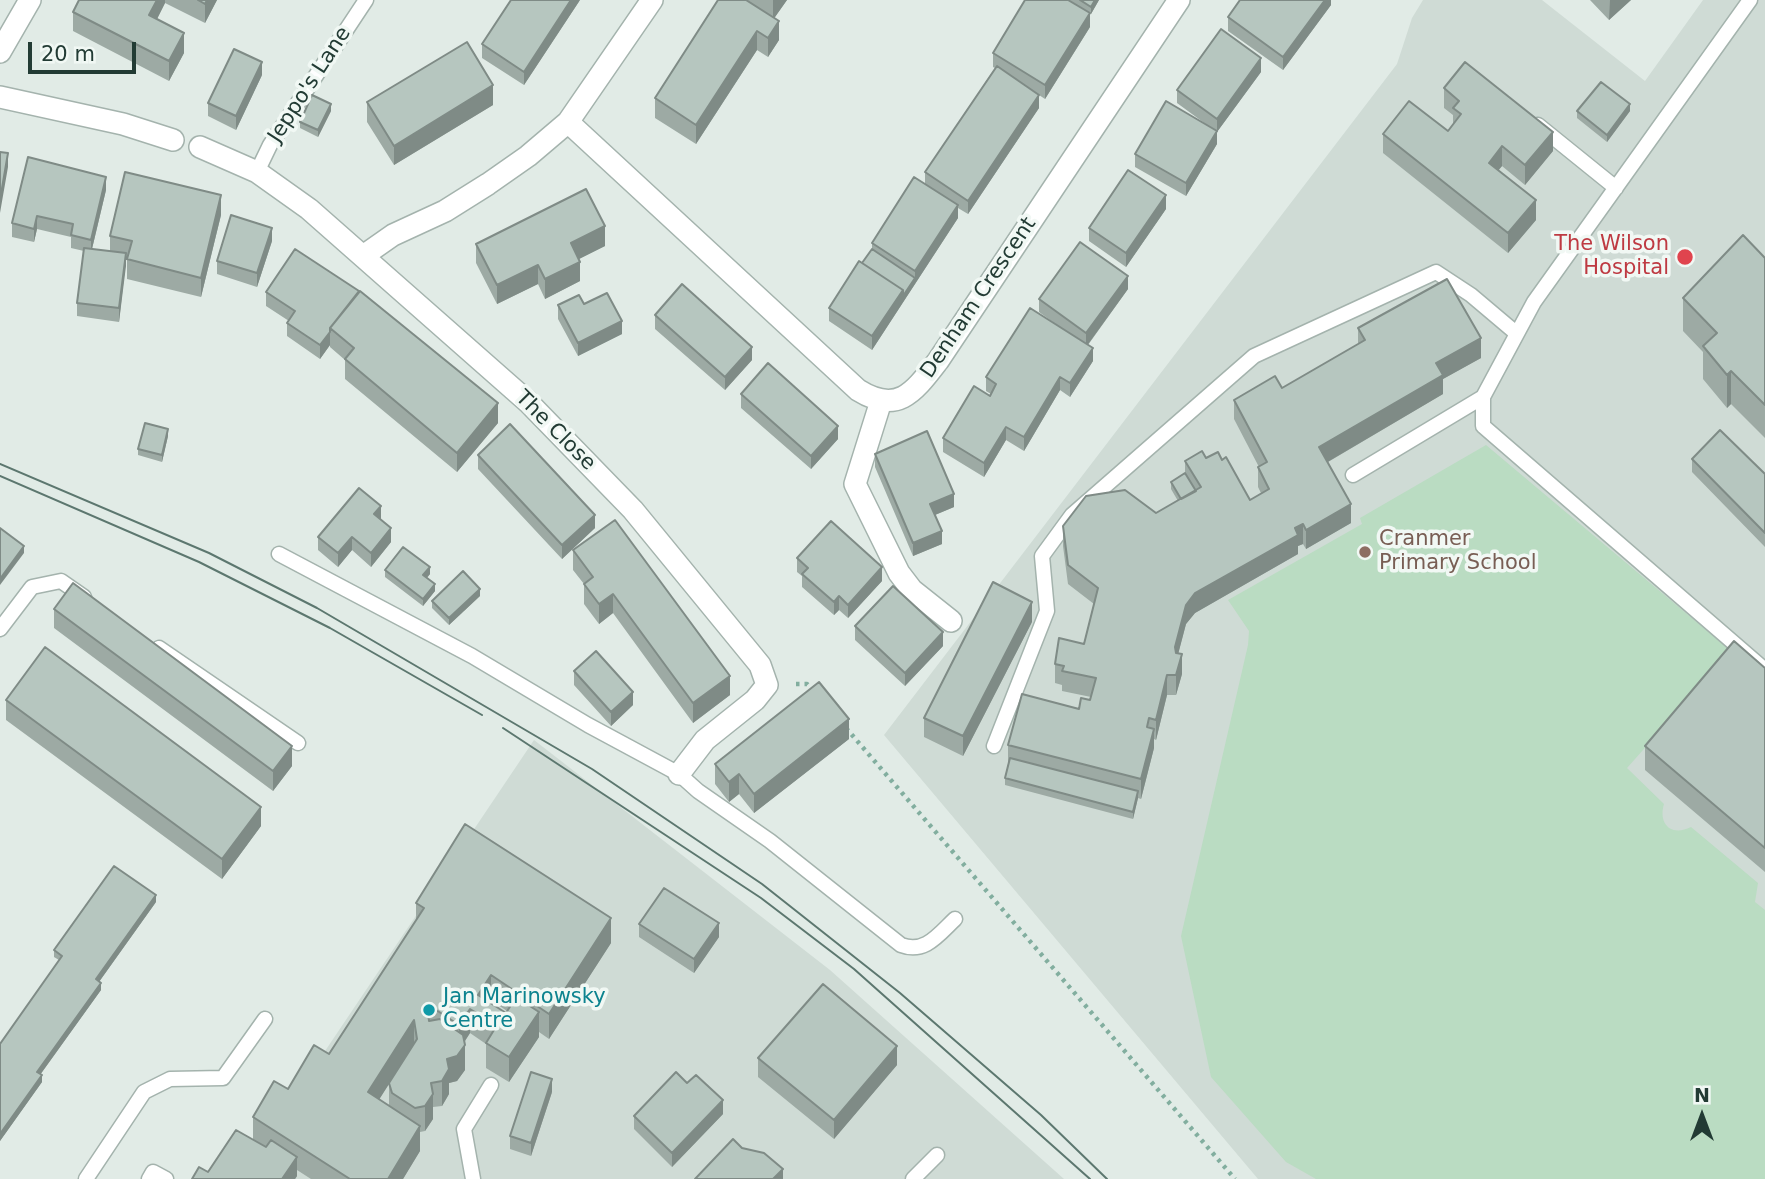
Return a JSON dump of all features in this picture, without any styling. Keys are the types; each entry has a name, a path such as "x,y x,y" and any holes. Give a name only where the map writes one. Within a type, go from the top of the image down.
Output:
{"street":[{"path":"0,52 30,0"},
{"path":"363,256 393,235 445,211 488,184 528,156 568,122 652,0"},
{"name":"Denham Crescent","path":"881,401 896,400 915,391 938,361 1179,0"},
{"path":"0,97 123,124 173,140"},
{"path":"568,122 858,390 881,401 855,484 899,573 912,590 951,621"},
{"name":"The Close","path":"200,147 257,172 309,209 528,402 633,510 760,665 767,685"},
{"path":"679,774 705,740 755,700 767,685"}],"lane":[{"name":"Jeppo's Lane","path":"257,172 270,145 366,0"},
{"path":"1750,0 1516,333 1483,397 1483,426 1765,670"},
{"path":"1521,112 1616,188"},
{"path":"994,746 1047,611 1042,556 1072,515 1254,356 1436,272 1471,295 1516,333"},
{"path":"1353,475 1483,397"},
{"path":"279,554 472,656 588,725 679,774 698,791 770,841 901,945 914,950 926,946 955,919"},
{"path":"0,629 32,587 61,581 95,604"},
{"path":"151,643 298,743"},
{"path":"86,1179 144,1092 170,1079 223,1078 265,1019"},
{"path":"473,1179 464,1129 491,1085"},
{"path":"913,1179 937,1155"},
{"path":"149,1179 153,1172 166,1179"}],"path":[{"path":"767,685 807,684 824,703"},
{"path":"840,722 1235,1179"}],"shaded area":[{"name":"Cranmer Primary School","path":"1423,0 1542,0 1645,81 1703,0 1765,0 1765,1179 1258,1179 884,735 1397,64 1412,18"},
{"path":"534,740 830,970 1064,1179 239,1179"}],"green space":[{"path":"1486,445 1731,651 1627,768 1664,804 1663,817 1668,827 1684,830 1691,827 1758,883 1755,902 1765,910 1765,1179 1316,1179 1286,1162 1211,1077 1181,936 1248,645 1249,631 1228,600 1362,524 1360,518"}],"building":[{"path":"79,0 157,0 149,15 184,33 169,61 73,12"},
{"path":"511,0 571,0 524,72 482,44"},
{"path":"718,0 746,0 779,21 768,38 757,31 696,125 655,98"},
{"path":"1025,0 1068,0 1090,13 1045,85 993,53"},
{"path":"1080,0 1095,0 1091,7"},
{"path":"1240,0 1325,0 1283,57 1228,17"},
{"path":"1221,29 1261,58 1217,119 1177,90"},
{"path":"467,42 493,85 394,146 367,102"},
{"path":"234,49 262,62 236,116 208,103"},
{"path":"1465,62 1553,132 1525,165 1502,146 1489,163 1536,200 1508,233 1383,134 1409,101 1448,131 1461,114 1453,108 1459,101 1444,88"},
{"path":"997,66 1039,95 968,201 925,172"},
{"path":"1601,82 1630,104 1607,135 1577,111"},
{"path":"312,95 331,104 318,130 300,122"},
{"path":"1166,101 1217,131 1186,183 1135,154"},
{"path":"0,152 8,153 0,200"},
{"path":"28,157 106,177 91,240 71,235 73,224 37,216 34,229 12,223"},
{"path":"1128,170 1166,195 1126,253 1089,228"},
{"path":"125,172 221,195 201,278 127,259 132,241 110,236"},
{"path":"914,177 958,205 915,271 872,243"},
{"path":"586,189 605,226 571,243 580,262 545,279 538,265 497,285 476,244"},
{"path":"231,215 272,228 257,273 217,261"},
{"path":"1743,235 1765,258 1765,405 1731,371 1727,375 1703,346 1717,333 1683,298"},
{"path":"1080,242 1128,276 1086,333 1039,299"},
{"path":"84,248 126,253 119,308 77,303"},
{"path":"295,249 359,291 320,345 287,323 295,311 266,292"},
{"path":"872,249 915,278 903,296 903,290 862,263"},
{"path":"859,261 903,290 872,336 829,308"},
{"name":"Cranmer Primary School","path":"1447,279 1481,338 1436,363 1443,375 1319,447 1351,504 1306,530 1303,524 1295,528 1298,535 1195,593 1186,605 1175,647 1176,653 1182,654 1176,675 1167,675 1156,720 1149,718 1147,727 1154,729 1141,779 1008,745 1022,694 1079,709 1081,698 1090,700 1096,678 1062,671 1064,666 1055,664 1059,638 1084,644 1098,588 1068,565 1063,526 1086,496 1125,490 1156,513 1201,487 1185,461 1202,451 1206,458 1218,452 1222,460 1226,457 1250,500 1269,489 1258,467 1267,462 1234,400 1275,376 1282,388 1365,340 1358,328"},
{"path":"682,284 752,347 725,377 655,315"},
{"path":"360,291 498,403 457,453 345,359 354,348 330,328"},
{"path":"607,293 622,321 578,343 558,305 579,295 584,304"},
{"path":"1030,308 1093,348 1070,383 1060,377 1024,437 1006,427 984,463 943,438 974,386 990,396 996,384 986,377"},
{"path":"768,363 838,426 811,456 741,394"},
{"path":"145,423 168,429 162,455 138,449"},
{"path":"510,424 595,515 562,545 478,455"},
{"path":"1720,430 1765,474 1765,533 1692,459"},
{"path":"927,431 954,494 930,504 942,531 913,543 875,454"},
{"path":"1185,473 1196,491 1181,499 1171,482"},
{"path":"359,488 381,506 374,514 391,528 371,553 352,537 338,553 318,537"},
{"path":"615,520 730,676 693,703 613,594 599,604 584,584 593,577 573,550"},
{"path":"831,521 882,567 848,605 839,596 834,602 802,574 808,568 797,558"},
{"path":"0,528 24,546 0,579"},
{"path":"403,547 430,567 423,575 435,584 423,599 385,570"},
{"path":"463,571 480,589 449,618 432,601"},
{"path":"993,582 1032,602 963,736 924,718"},
{"path":"73,583 292,746 273,771 54,609"},
{"path":"893,586 943,632 905,673 855,626"},
{"path":"1734,641 1765,668 1765,848 1645,746"},
{"path":"45,647 261,807 222,859 6,700"},
{"path":"596,651 633,692 611,712 574,671"},
{"path":"819,682 849,719 754,794 739,774 729,782 715,764"},
{"path":"1010,758 1138,791 1133,812 1005,778"},
{"name":"Jan Marinowsky Centre","path":"465,824 611,918 549,1014 491,975 478,995 506,1013 516,997 539,1012 509,1057 486,1043 497,1025 470,1009 459,1025 427,1004 429,1021 440,1019 463,1035 465,1045 457,1056 447,1059 449,1069 442,1081 431,1083 433,1094 425,1106 415,1108 392,1093 389,1083 417,1039 414,1020 368,1092 420,1126 388,1179 350,1179 253,1117 274,1081 288,1089 314,1045 329,1054 424,908 416,903"},
{"path":"114,866 156,895 96,979 101,983 37,1072 42,1075 0,1134 0,1044 62,956 54,950"},
{"path":"664,888 719,923 694,959 639,924"},
{"path":"823,984 897,1046 834,1120 758,1058"},
{"path":"531,1072 552,1079 531,1143 510,1136"},
{"path":"676,1072 687,1083 696,1075 723,1100 672,1153 634,1116"},
{"path":"236,1130 266,1147 271,1140 297,1157 282,1179 192,1179 199,1167 208,1172"},
{"path":"733,1139 742,1148 764,1153 783,1169 773,1179 695,1179"}],"tram line":[{"path":"0,464 209,553 317,608 592,769 762,884 900,993 1041,1115 1107,1179"},
{"path":"0,476 199,562 330,628 482,715"},
{"path":"503,728 761,898 854,969 1090,1179"}],"place":[{"name":"The Wilson Hospital","path":"1685,257"},
{"name":"Cranmer Primary School","path":"1365,552"},
{"name":"Jan Marinowsky Centre","path":"429,1010"}]}
